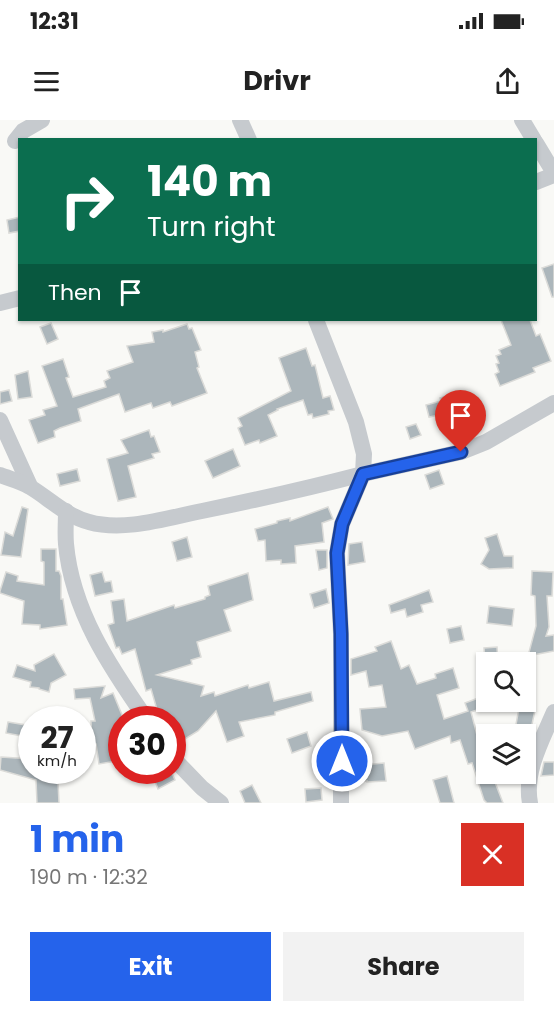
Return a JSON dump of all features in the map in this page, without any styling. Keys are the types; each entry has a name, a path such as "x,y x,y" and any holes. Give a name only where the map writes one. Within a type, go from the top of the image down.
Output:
{"street":[{"path":"15,141 22,131 42,120"},
{"path":"240,120 248,138"},
{"path":"522,120 533,138"},
{"path":"537,144 554,174 537,182"},
{"path":"0,303 18,298"},
{"path":"320,324 356,422 364,454 363,474 342,524 337,553 341,634 341,803"},
{"path":"0,475 30,486 77,518 102,526 126,525 269,498 461,452 486,442 554,403"},
{"path":"0,420 30,486"},
{"path":"66,512 68,556 75,587 89,626 108,663 137,706"},
{"path":"530,803 528,784 531,772 554,712"},
{"path":"186,771 221,803"}],"building":[{"path":"18,217 18,231 9,233 7,220"},
{"path":"554,264 554,297 552,297 542,268"},
{"path":"501,321 530,321 536,336 540,334 551,361 533,368 535,372 500,386 495,374 499,372 496,356 501,354 499,350 511,345"},
{"path":"51,323 58,339 47,344 40,327"},
{"path":"187,324 189,329 192,328 201,350 195,352 199,367 197,368 207,393 172,406 170,402 153,408 151,403 125,412 119,394 78,409 81,421 54,431 55,437 38,443 29,420 45,415 43,410 57,406 42,366 63,359 69,377 66,378 73,397 106,387 104,381 110,378 107,371 133,362 127,346 154,342 152,332 163,330 163,332"},
{"path":"306,348 312,366 315,365 323,398 330,396 334,410 328,411 329,414 313,418 312,414 308,415 303,400 277,409 268,415 277,436 260,443 259,440 245,445 238,428 242,426 238,418 291,391 279,358"},
{"path":"28,371 32,397 18,399 15,375"},
{"path":"9,390 12,401 0,404 0,392"},
{"path":"451,395 461,422 443,428 439,415 429,417 426,405 441,401 440,398"},
{"path":"416,424 421,435 410,439 406,427"},
{"path":"149,430 160,452 152,454 154,458 128,466 136,497 118,501 107,459 128,453 121,440"},
{"path":"233,449 240,466 213,478 205,461"},
{"path":"77,469 80,481 60,486 57,474"},
{"path":"439,470 444,484 430,489 425,475"},
{"path":"22,507 28,509 21,557 1,555 5,532 13,536"},
{"path":"328,507 333,519 322,523 324,542 295,546 296,563 281,564 281,560 266,561 265,540 258,541 255,529 290,518 290,521"},
{"path":"497,534 504,556 513,556 513,568 489,569 481,564 489,550 485,538"},
{"path":"187,537 192,557 177,561 172,542"},
{"path":"362,542 365,562 348,565 349,544"},
{"path":"41,549 56,549 56,571 59,571 61,576 61,599 63,599 67,625 40,629 40,625 22,624 24,601 0,593 6,572 18,576 17,581 44,585 44,562 41,561"},
{"path":"316,550 327,550 327,568 319,570"},
{"path":"532,571 553,572 552,596 547,596 549,627 546,636 554,635 554,651 536,654 536,652 529,652 536,626 535,596 531,595"},
{"path":"102,572 105,582 111,581 113,592 95,596 90,575"},
{"path":"248,573 253,600 224,610 231,631 197,642 201,657 191,660 192,664 157,675 204,686 201,696 214,692 215,696 248,685 249,688 269,682 274,701 311,692 313,701 275,712 275,715 239,722 244,736 227,742 216,711 198,731 186,738 186,706 156,706 151,689 146,691 135,649 122,654 119,647 116,648 108,625 114,623 111,601 124,599 127,621 174,605 175,608 205,599 210,595 208,586"},
{"path":"326,589 329,603 314,608 310,594"},
{"path":"429,590 433,602 421,605 423,612 407,617 405,609 391,613 389,605"},
{"path":"489,606 514,609 512,626 487,623"},
{"path":"461,626 464,640 450,643 447,629"},
{"path":"391,641 401,669 409,665 417,684 436,678 435,674 453,668 459,688 437,695 444,719 468,711 465,703 476,699 476,710 471,712 476,731 476,775 472,763 468,764 460,740 451,743 450,736 415,749 408,731 382,736 362,730 360,709 386,707 382,685 369,687 366,671 351,675 351,659 377,651 375,647"},
{"path":"497,647 497,652 484,652 484,648"},
{"path":"54,654 66,675 51,683 49,692 30,687 31,682 13,677 17,665 35,671 34,665"},
{"path":"105,686 101,698 113,693 118,706 108,706 108,762 99,764 96,744 96,706 92,706 90,698 75,699 74,689"},
{"path":"518,712 535,712 532,724 516,724"},
{"path":"8,722 18,724 18,735 6,733"},
{"path":"307,732 311,746 292,753 287,739"},
{"path":"1,757 18,758 18,775 0,770"},
{"path":"544,762 554,762 554,775 541,776"},
{"path":"384,763 386,781 355,783 351,766"},
{"path":"447,776 454,803 440,803 433,780"},
{"path":"36,784 58,784 59,803 37,803"},
{"path":"156,784 167,784 158,789"},
{"path":"479,784 496,784 503,803 487,803"},
{"path":"252,785 261,803 245,803 240,791"},
{"path":"321,788 322,800 306,802 305,789"}],"route":[{"path":"342,761 341,634 337,553 342,524 363,474 461,452"}]}
